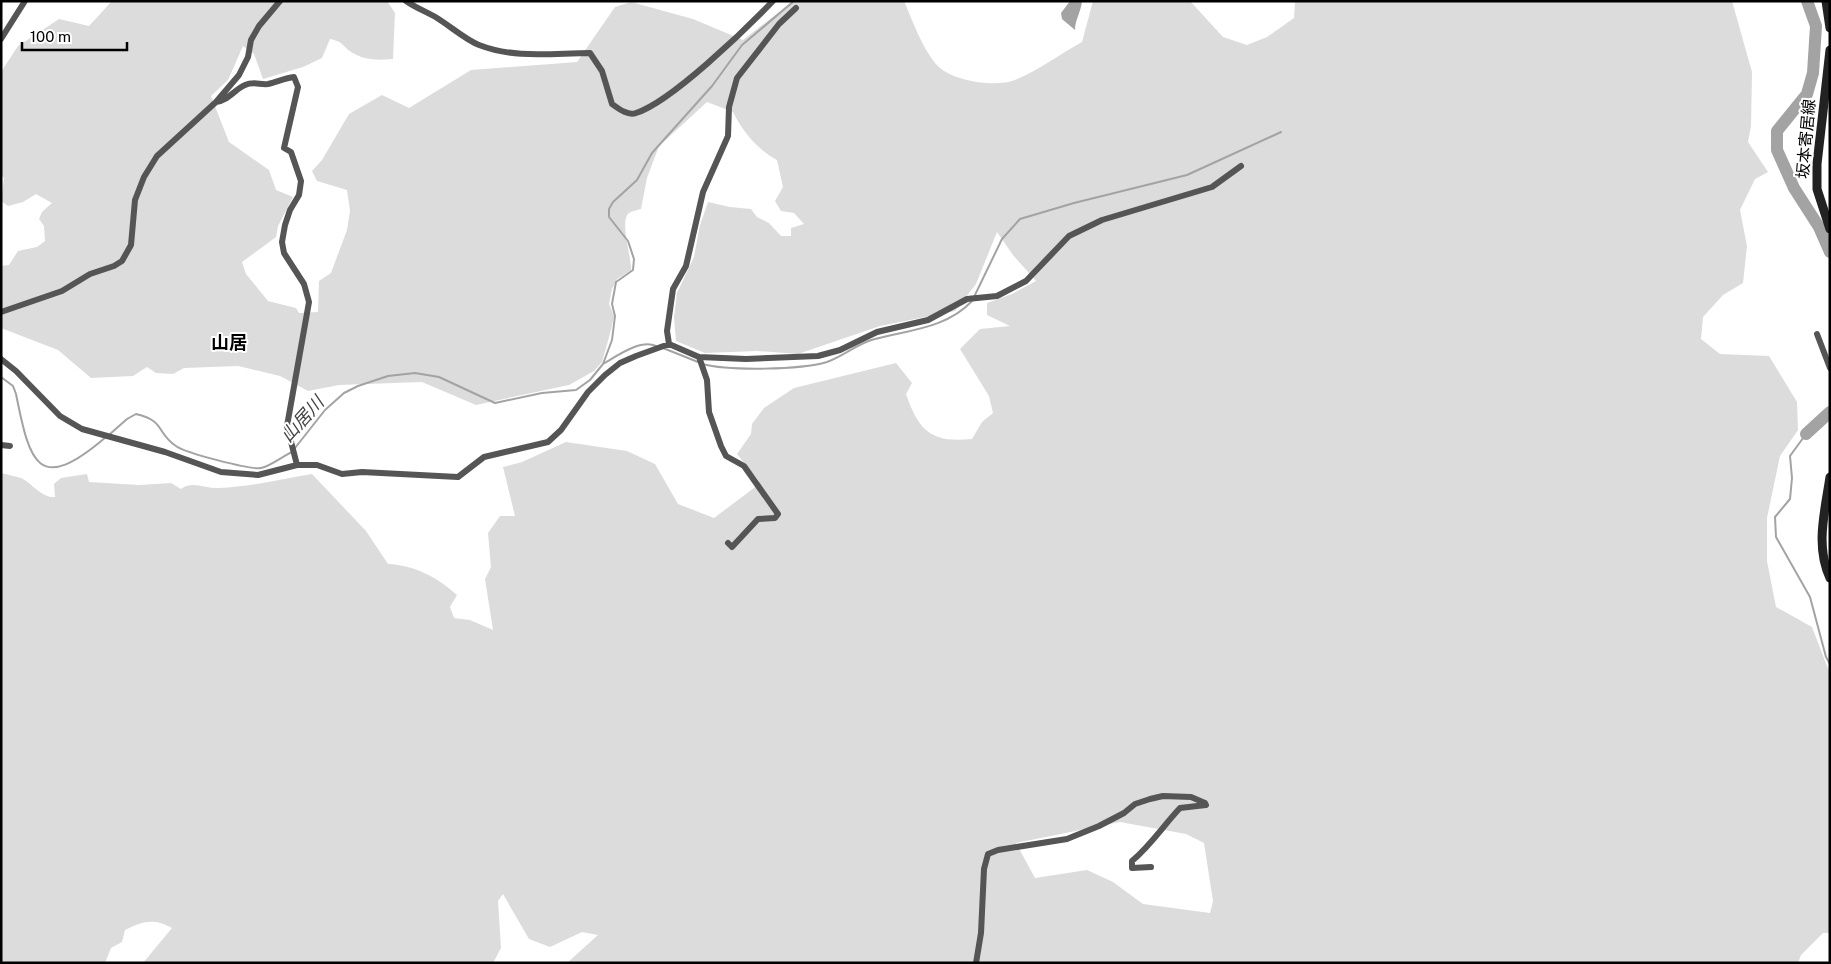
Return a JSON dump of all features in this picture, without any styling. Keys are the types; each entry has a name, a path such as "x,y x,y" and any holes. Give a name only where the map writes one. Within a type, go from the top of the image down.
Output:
{"main road":[{"path":"1826,1 1830,28"},
{"name":"坂本寄居線","path":"1830,50 1817,172 1817,190 1830,229"},
{"path":"1830,478 1822,536 1823,557 1830,578"}],"street":[{"path":"1,39 25,1"},
{"path":"1,312 62,291 90,274 114,266 122,261 131,246 135,200 144,177 156,156 216,102 239,75 248,57 251,40 259,26 280,1"},
{"path":"406,1 437,18 477,45 498,51 558,55 590,53 602,71 612,104 624,112 635,114 660,100 681,84 773,1"},
{"path":"669,344 667,331 673,289 686,266 703,192 728,136 729,106 737,78 779,24 796,8"},
{"path":"216,102 221,102 243,85 255,81 266,84 279,79 294,77 298,87 284,148 291,152 301,181 298,195 285,225 282,242 284,253 304,284 309,302 287,426 297,465"},
{"path":"1,359 16,371 60,416 82,429 165,452 221,472 258,475 297,465 317,465 342,474 362,472 458,477 484,457 548,442 566,425 588,392 605,375 628,360 669,344 699,357 746,359 818,356 840,350 877,332 928,320 967,299 997,296 1026,281 1075,232 1102,220 1212,187 1241,166"},
{"path":"1818,334 1830,368"},
{"path":"699,357 707,380 709,412 726,456 744,466 778,514 775,518 758,519 732,547 728,543"},
{"path":"1,445 10,446"},
{"path":"976,963 981,933 984,869 988,854 998,850 1067,839 1106,823 1135,804 1150,799 1163,796 1191,797 1205,803 1206,805 1202,806 1180,808 1159,831 1149,847 1132,861 1132,868 1152,867"}],"shaded area":[{"path":"112,1 387,1 395,13 393,59 378,60 358,56 341,43 330,39 322,58 303,67 263,79 254,54 243,46 228,80 211,96 229,142 269,170 276,190 293,197 278,226 276,237 242,262 246,274 268,301 296,308 299,313 318,312 319,281 331,273 347,230 350,211 347,190 317,181 312,171 322,160 349,114 382,95 409,108 471,70 577,62 615,7 631,2 693,19 743,40 793,1 904,1 926,49 935,63 942,69 961,78 985,83 996,83 1015,80 1024,76 1082,42 1093,1 1190,1 1223,37 1247,45 1267,37 1294,18 1295,1 1732,1 1752,72 1751,126 1748,142 1768,172 1755,179 1740,210 1747,246 1743,283 1723,295 1703,317 1701,339 1720,354 1769,356 1797,402 1798,430 1780,456 1767,518 1767,561 1776,607 1812,627 1830,674 1830,933 1823,933 1801,955 1798,963 567,963 598,935 582,932 550,947 529,939 503,894 498,901 501,948 493,963 143,963 172,928 160,923 148,922 137,924 125,930 122,942 111,948 105,963 1,963 1,473 21,478 41,493 50,497 55,497 54,484 61,478 87,474 89,482 139,485 171,483 181,489 190,485 214,488 242,486 312,474 366,531 388,564 407,567 425,573 441,583 457,595 450,607 454,618 470,620 493,630 485,579 491,567 488,533 500,516 515,516 503,467 522,462 566,442 627,451 655,464 678,504 714,518 754,488 759,481 737,454 751,434 752,424 764,408 794,388 896,363 912,383 906,394 916,418 922,426 937,437 958,440 972,439 982,422 993,413 989,396 960,349 980,329 1010,326 987,315 987,303 1012,294 1036,281 1013,255 997,232 976,284 955,311 880,326 798,354 757,351 705,353 676,341 674,317 677,293 694,257 700,225 708,202 751,209 757,217 769,223 781,236 791,236 791,228 804,224 794,213 781,211 775,201 783,187 777,160 763,151 751,139 733,112 707,102 659,146 647,178 641,209 630,212 626,217 625,223 631,270 617,279 612,289 609,304 614,316 602,362 594,371 569,385 476,405 422,382 339,385 308,391 280,376 238,366 184,368 173,374 156,373 147,367 133,376 91,378 58,350 1,328 1,266 9,265 18,251 37,247 45,241 44,226 39,219 42,212 52,203 36,194 23,202 8,206 1,201 4,178 1,174 1,72 18,46 59,19 89,26","holes":["1120,822 1186,834 1204,843 1213,901 1210,913 1143,904 1113,882 1087,870 1035,878 1016,843"]},
{"path":"1070,1 1082,1 1075,30 1062,19 1061,13"}],"waterway":[{"path":"295,448 325,410 344,393 388,376 415,373 439,377 495,403 542,393 576,390 590,380 603,364 612,340 615,316 612,304 616,282 633,270 634,259 628,241 609,217 609,209 613,202 637,180 652,153 712,86 742,45 794,1"},
{"path":"1807,1 1816,26 1813,73 1807,94 1777,131 1777,150 1794,188 1819,227 1830,252"},
{"path":"974,297 1002,239 1020,219 1074,203 1187,175 1281,132"},
{"path":"702,364 729,368 765,369 815,365 827,362 869,341 939,323 962,310 972,301"},
{"path":"603,364 636,347 650,344 656,346"},
{"path":"663,348 698,362"},
{"name":"山居川","path":"1,377 13,386 26,438 33,454 41,464 51,467 65,465 83,455 106,437"},
{"path":"1806,434 1830,412"},
{"name":"山居川","path":"110,434 127,419 136,414 152,420 176,446 192,453 218,460 261,468 292,452"},
{"path":"1806,434 1790,456 1792,478 1790,499 1775,517 1776,537 1810,597 1826,657 1830,664"}],"district":[{"name":"山居","path":"229,342"}]}
